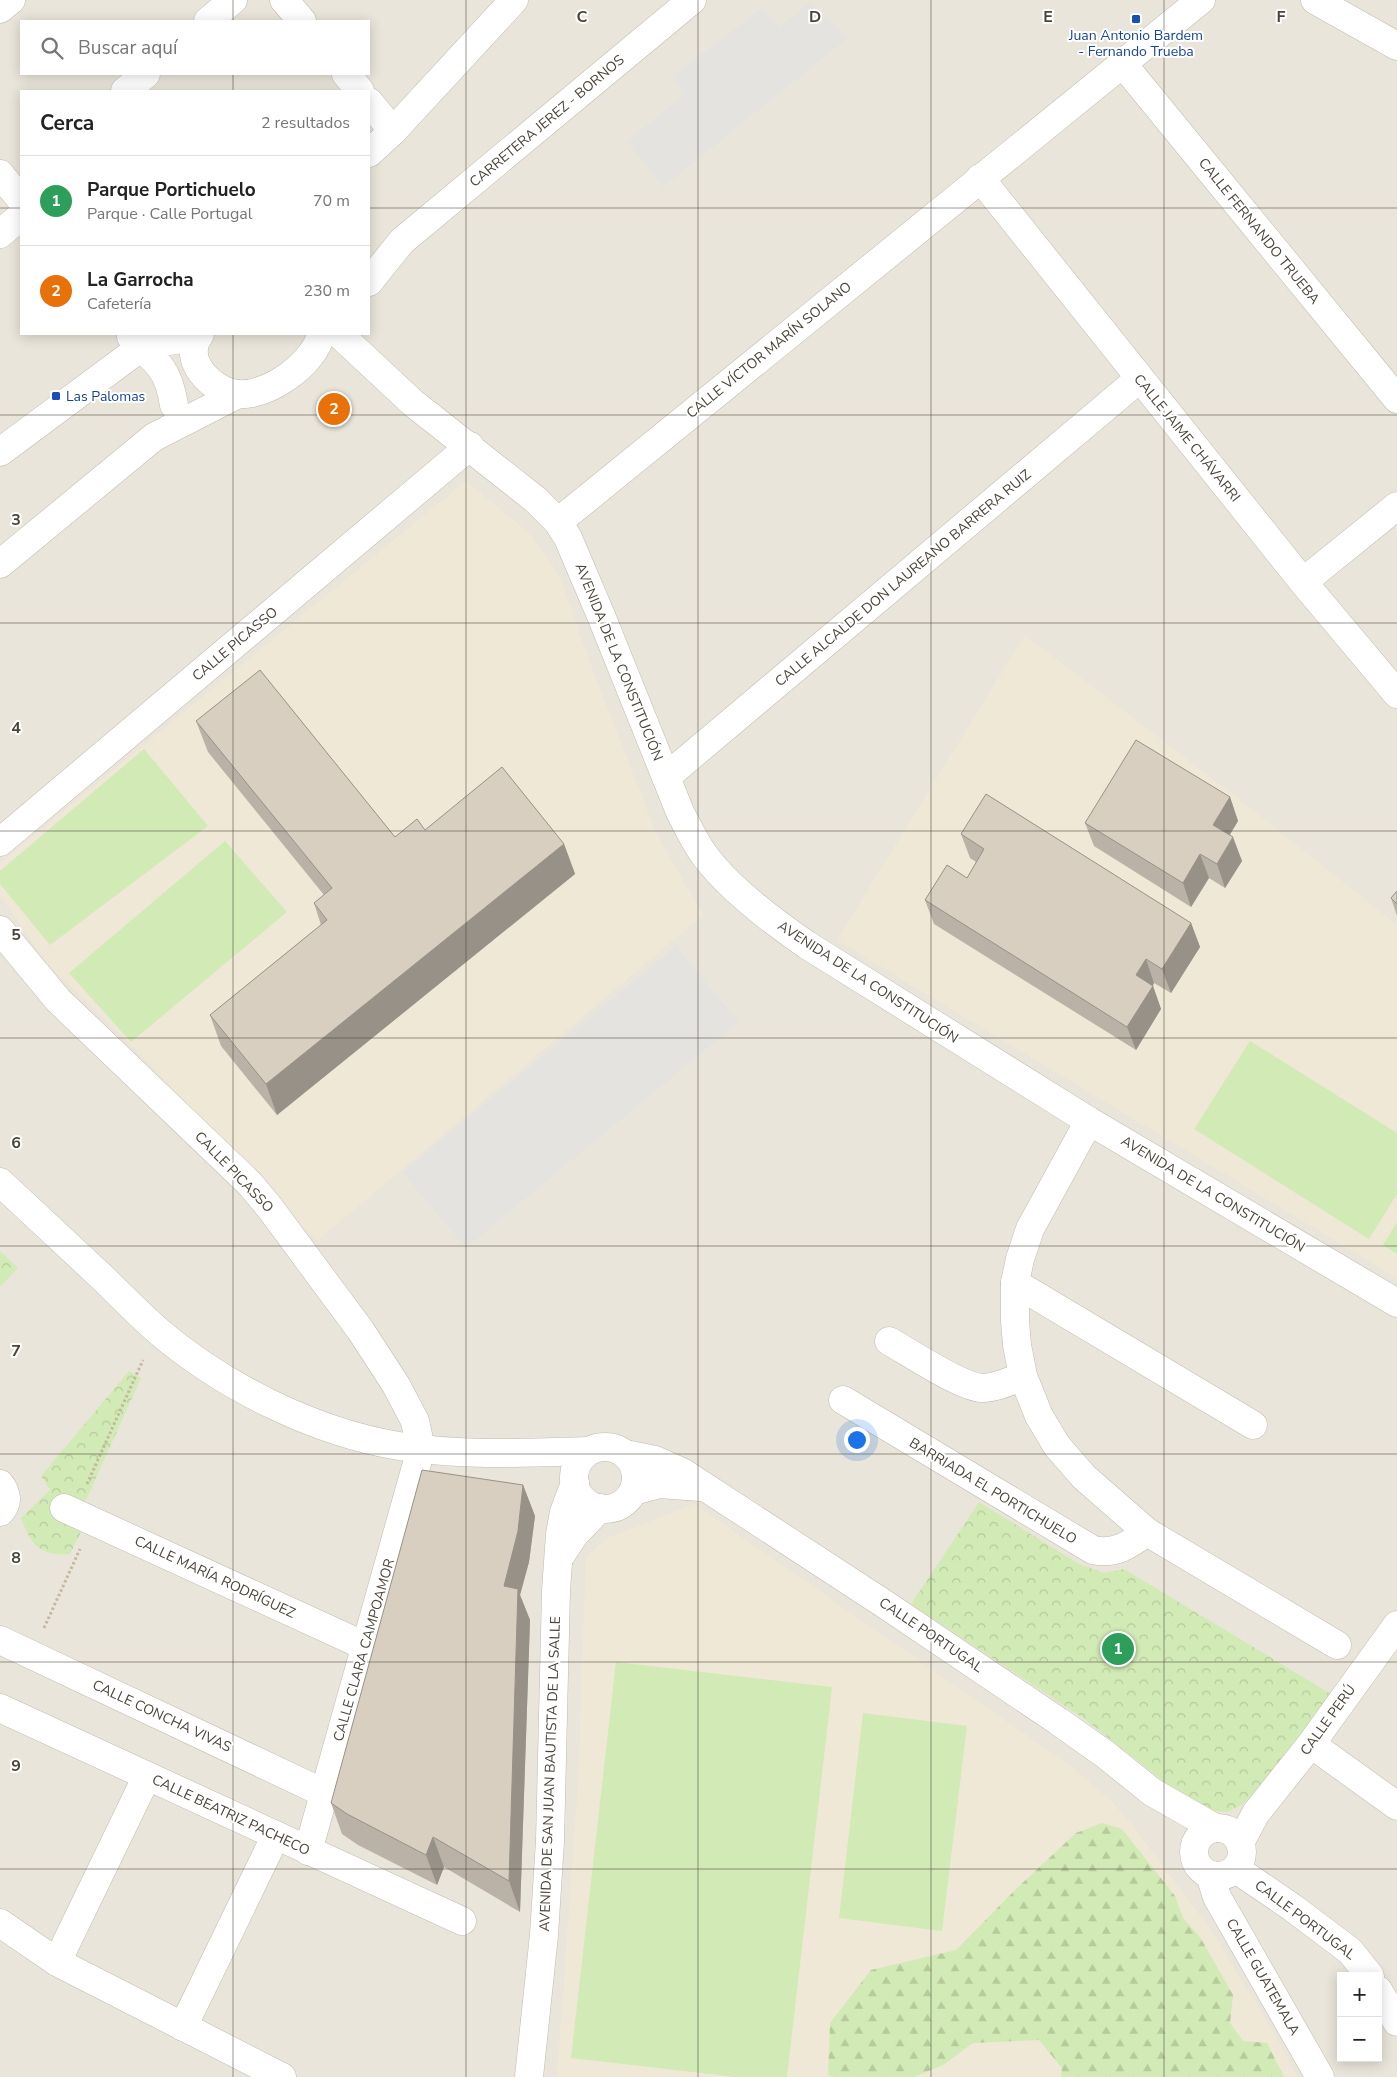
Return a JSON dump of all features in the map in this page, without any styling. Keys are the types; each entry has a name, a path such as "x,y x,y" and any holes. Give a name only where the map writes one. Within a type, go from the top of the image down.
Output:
{"street":[{"path":"0,9 11,0"},
{"path":"209,20 233,0"},
{"path":"284,0 301,20"},
{"path":"370,152 392,131 514,0"},
{"name":"CARRETERA JEREZ - BORNOS","path":"370,281 402,241 692,0"},
{"name":"CALLE VÍCTOR MARÍN SOLANO","path":"558,522 1201,0"},
{"path":"1314,0 1397,46"},
{"name":"CALLE FERNANDO TRUEBA","path":"1122,63 1397,399"},
{"path":"126,90 145,75"},
{"path":"347,75 359,90"},
{"path":"370,103 392,131"},
{"path":"0,174 20,199"},
{"name":"CALLE JAIME CHÁVARRI","path":"980,178 1303,582 1397,694"},
{"path":"0,234 20,217"},
{"name":"CARRETERA JEREZ - BORNOS","path":"370,255 402,241"},
{"name":"AVENIDA DE LA CONSTITUCIÓN","path":"341,335 361,345 413,403 470,446 536,500 558,522 568,538 579,564 680,812 706,857 722,874 777,924 807,945 1089,1121 1397,1302"},
{"path":"134,341 163,371 171,388 174,405"},
{"path":"0,452 134,341 168,341 198,350 219,389 238,394"},
{"path":"0,564 154,437 238,394 261,391 294,371 315,346 334,354 361,345"},
{"path":"154,437 174,405 198,350"},
{"name":"CALLE ALCALDE DON LAUREANO BARRERA RUIZ","path":"666,777 1139,379"},
{"name":"CALLE PICASSO","path":"0,842 470,446"},
{"path":"1303,582 1397,506"},
{"name":"CALLE PICASSO","path":"0,930 58,1000 250,1184 270,1208 361,1331 396,1385 415,1421 421,1449"},
{"path":"1089,1121 1030,1228 1020,1259 1016,1283 1015,1321 1023,1376 1039,1416 1057,1446 1084,1477 1147,1532 1337,1645"},
{"path":"0,1182 157,1330 185,1352 267,1402 338,1431 379,1442 421,1449 524,1453 579,1469"},
{"path":"1016,1283 1253,1425"},
{"path":"889,1341 966,1384 982,1388 998,1386 1023,1376"},
{"name":"BARRIADA EL PORTICHUELO","path":"843,1400 1093,1550 1104,1553 1117,1550 1147,1532"},
{"path":"598,1447 618,1449 625,1454 632,1462 636,1472 636,1482 628,1499 620,1505 610,1508 590,1505 582,1498 579,1469 598,1447"},
{"name":"CALLE CLARA CAMPOAMOR","path":"308,1851 421,1449"},
{"name":"CALLE PORTUGAL","path":"625,1454 667,1464 682,1472 886,1605 1041,1710 1106,1755 1152,1792 1228,1833"},
{"name":"AVENIDA DE SAN JUAN BAUTISTA DE LA SALLE","path":"528,2077 544,1935 550,1841 560,1534 564,1512 579,1469"},
{"path":"0,1484 5,1490 6,1504 0,1512"},
{"name":"CALLE PORTUGAL","path":"633,1491 660,1484 704,1487"},
{"path":"558,1559 575,1534 600,1508"},
{"name":"CALLE MARÍA RODRÍGUEZ","path":"77,1514 365,1646"},
{"name":"CALLE PERÚ","path":"1228,1833 1256,1813 1311,1744 1397,1625"},
{"name":"CALLE CONCHA VIVAS","path":"0,1640 324,1793"},
{"name":"CALLE BEATRIZ PACHECO","path":"0,1708 462,1921"},
{"path":"1311,1744 1397,1806"},
{"path":"57,1962 148,1776"},
{"name":"CALLE PORTUGAL","path":"1152,1792 1193,1850"},
{"path":"1206,1830 1228,1833 1242,1854 1240,1862 1236,1869 1227,1875 1210,1875 1198,1866 1193,1850 1200,1835 1206,1830"},
{"path":"183,2027 276,1835"},
{"name":"CALLE PORTUGAL","path":"1236,1869 1293,1908 1350,1951 1367,1972"},
{"name":"CALLE GUATEMALA","path":"1210,1875 1217,1896 1320,2077"},
{"path":"0,1924 57,1962 282,2077"},
{"path":"1382,1997 1397,2022"}],"path":[{"path":"32,1655 77,1514 157,1330"}],"shaded area":[{"path":"0,0 1397,0 1397,2077 0,2077"},
{"path":"811,2 848,38 663,187 627,141 684,95 673,76 763,7 779,27"},
{"path":"466,481 529,533 558,573 593,671 657,835 703,915 317,1241 137,1051 47,963 0,896 0,863"},
{"path":"1025,635 1244,803 1397,925 1397,1278 837,940"},
{"path":"676,946 739,1022 466,1248 402,1172"},
{"path":"694,1504 1072,1767 1112,1802 1134,1827 1209,1927 1268,2023 1298,2077 557,2077 578,1784 586,1557 608,1538"}],"green space":[{"path":"144,749 208,826 50,945 0,884 0,871"},
{"path":"225,841 287,912 131,1042 69,973"},
{"path":"1250,1041 1397,1133 1397,1194 1369,1239 1194,1129"},
{"path":"1397,1222 1397,1254 1383,1245"},
{"path":"0,1251 18,1268 0,1287"},
{"path":"129,1371 141,1378 83,1507 84,1526 70,1554 44,1551 33,1542 21,1518 50,1490 41,1476"},
{"path":"979,1502 1079,1564 1104,1573 1124,1569 1331,1694 1281,1766 1242,1805 1227,1812 1204,1810 1172,1788 1083,1718 911,1604"},
{"path":"616,1662 832,1687 787,2077 736,2077 571,2058"},
{"path":"863,1713 967,1726 942,1931 839,1918"},
{"path":"1102,1823 1122,1829 1175,1896 1183,1918 1200,1937 1233,1995 1230,2023 1243,2041 1267,2043 1284,2077 1061,2077 1062,2068 1039,2040 973,2043 943,2065 914,2077 834,2077 828,2075 830,2023 871,1970 956,1950 1016,1889 1076,1833"}],"building":[{"path":"260,670 395,837 417,819 425,830 502,767 564,844 266,1084 210,1015 327,920 314,903 332,888 196,721"},
{"path":"1136,740 1230,797 1213,825 1233,837 1217,864 1200,854 1183,883 1085,823"},
{"path":"986,794 1191,923 1162,969 1146,959 1136,975 1153,986 1127,1027 925,900 947,865 967,878 984,849 961,834"},
{"path":"1397,891 1397,904 1391,898"},
{"path":"422,1470 523,1485 518,1531 504,1586 518,1589 509,1881 433,1837 426,1855 347,1814 331,1803"}],"place":[{"name":"Juan Antonio Bardem - Fernando Trueba","path":"1136,19"},
{"name":"Las Palomas","path":"56,396"},
{"name":"La Garrocha","path":"334,409"},
{"name":"Parque Portichuelo","path":"1118,1649"}]}
